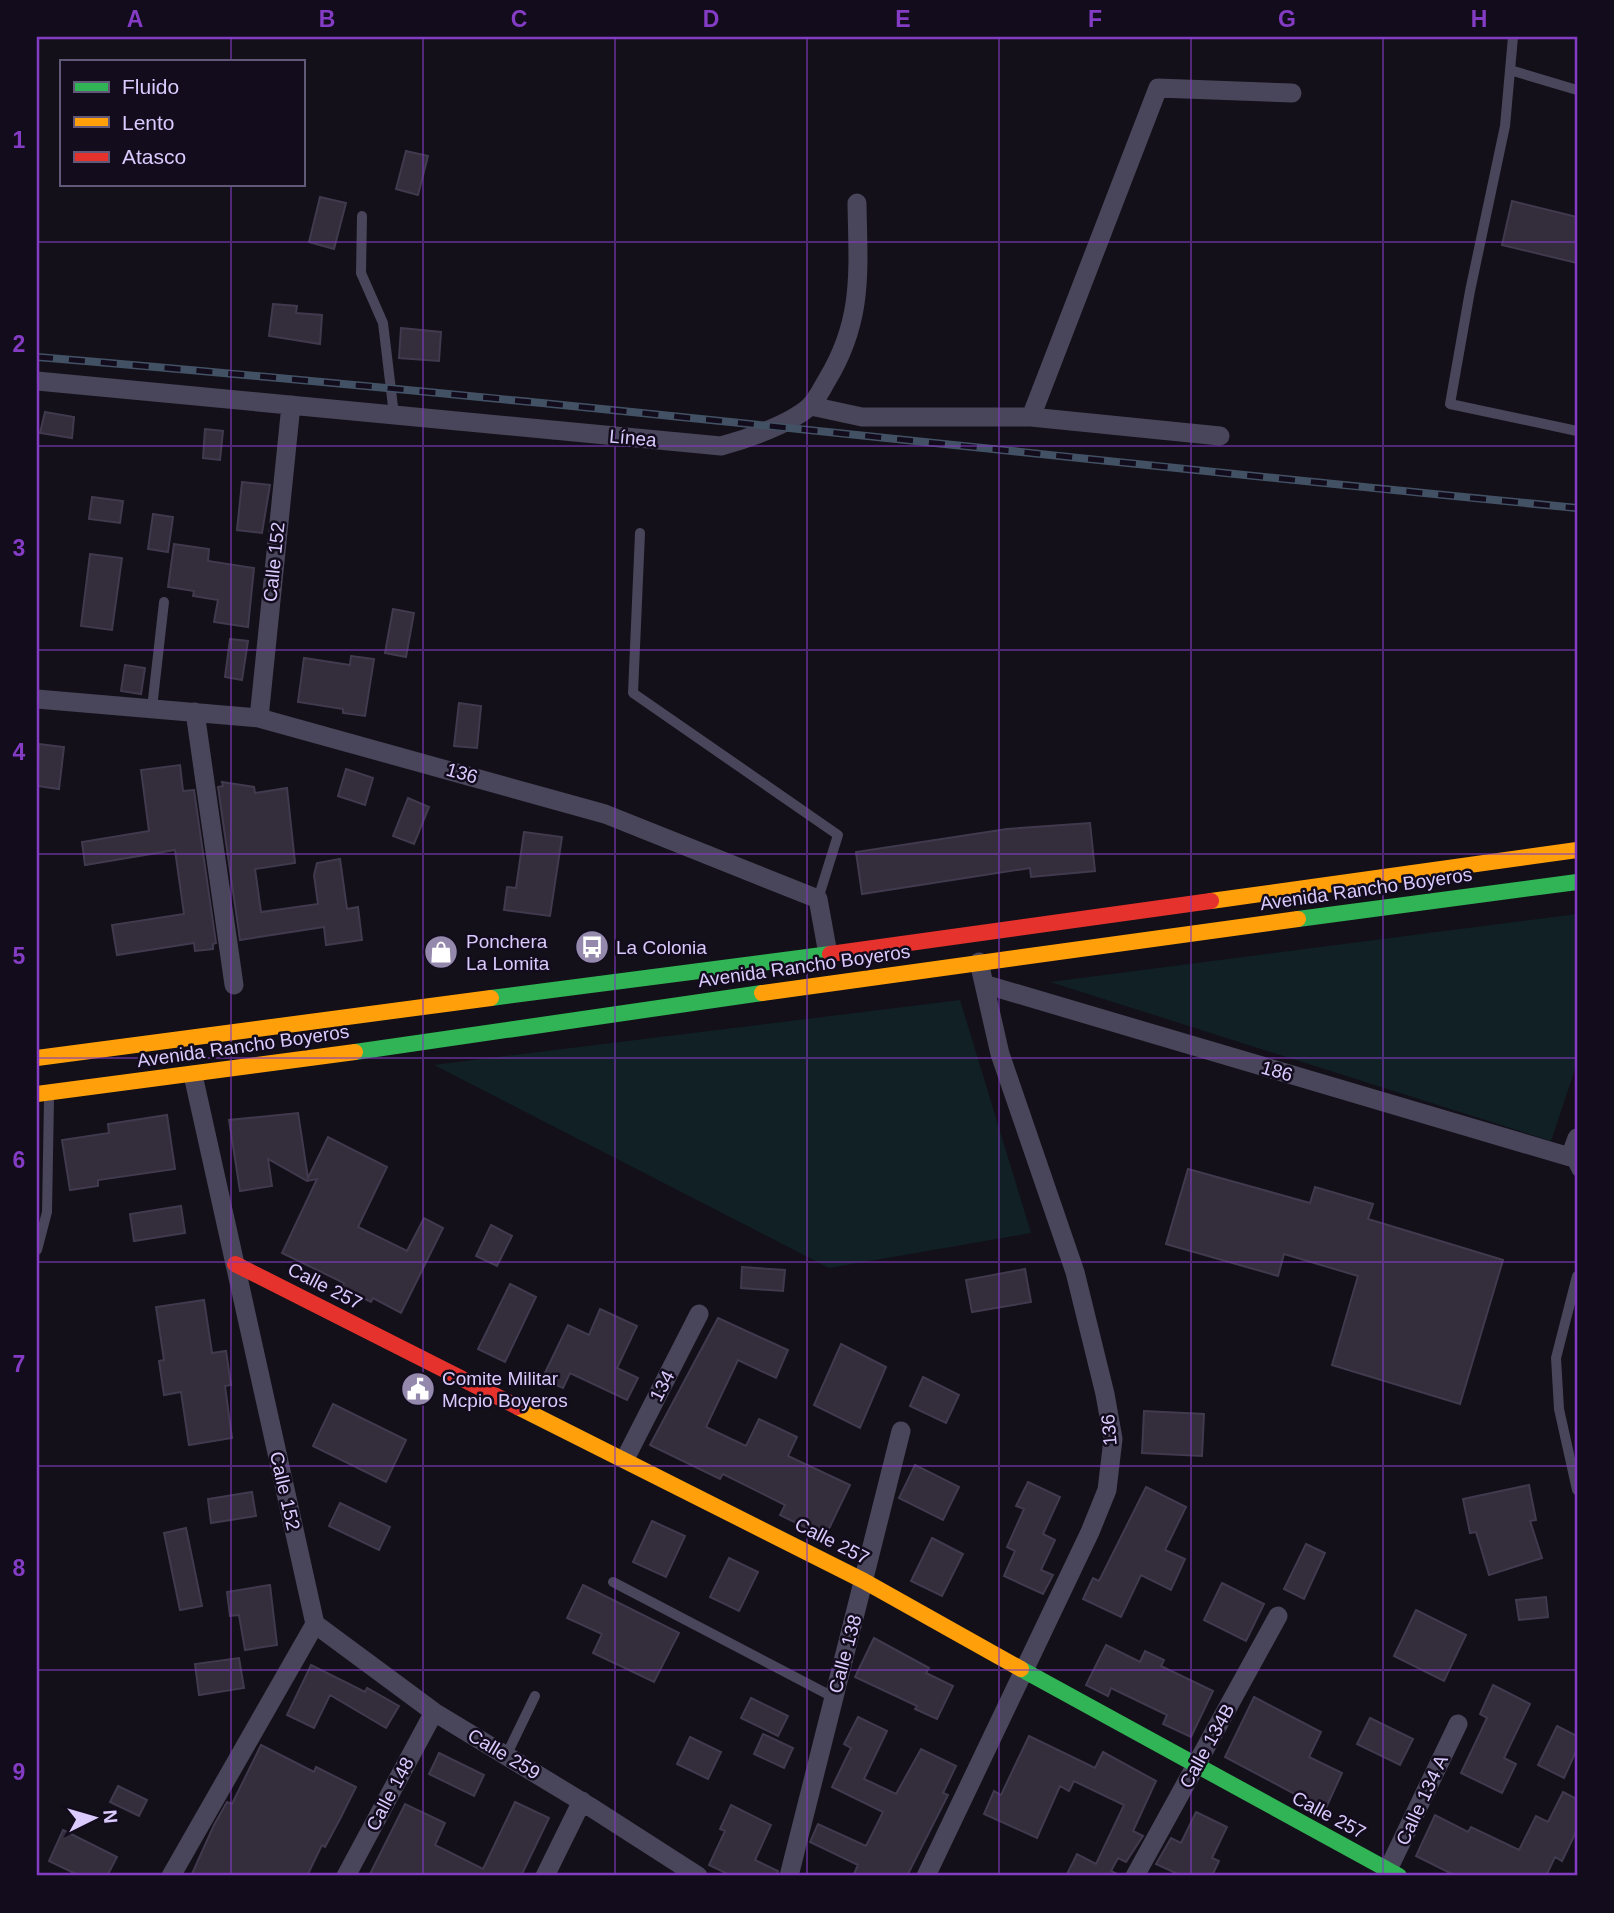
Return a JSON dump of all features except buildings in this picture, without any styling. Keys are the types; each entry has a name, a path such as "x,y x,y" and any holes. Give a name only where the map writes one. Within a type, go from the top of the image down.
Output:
{"main road":[{"name":"Avenida Rancho Boyeros","path":"37,1058 828,954 1577,850"},
{"name":"Avenida Rancho Boyeros","path":"43,1093 193,1075 979,962 1577,882"},
{"name":"Calle 257","path":"235,1264 864,1581 1391,1874"}],"street":[{"path":"1031,417 1158,88 1292,93"},
{"path":"857,203 858,277 852,331 811,406 862,417 1031,417 1220,436"},
{"name":"Línea","path":"37,381 721,446 791,419 811,406"},
{"name":"Calle 152","path":"259,718 291,405"},
{"name":"136","path":"37,699 259,718 605,814 818,899"},
{"path":"195,712 234,985"},
{"path":"818,899 828,954"},
{"name":"136","path":"926,1876 1107,1490 1113,1439 1075,1272 1000,1054 979,962"},
{"name":"186","path":"984,984 1574,1164"},
{"name":"Calle 152","path":"193,1075 315,1624"},
{"path":"1574,1164 1577,1138"},
{"name":"134","path":"625,1459 699,1314"},
{"name":"Calle 138","path":"789,1876 901,1432"},
{"name":"Calle 134B","path":"1135,1876 1278,1616"},
{"path":"171,1876 315,1624"},
{"name":"Calle 259","path":"315,1624 434,1712 582,1801 698,1876"},
{"name":"Calle 148","path":"346,1876 434,1712"},
{"name":"Calle 134 A","path":"1391,1874 1458,1724"},
{"path":"545,1876 582,1801"}],"lane":[{"path":"1513,37 1505,126 1470,291 1450,404 1577,431"},
{"path":"1510,69 1577,90"},
{"path":"362,216 361,273 383,323 394,415"},
{"path":"640,533 633,693 838,835 818,899"},
{"path":"152,708 164,602"},
{"path":"37,1250 47,1212 43,1093"},
{"path":"1577,1276 1556,1358 1559,1409 1577,1490"},
{"path":"613,1581 833,1698"},
{"path":"506,1756 534,1696"}],"shaded area":[{"path":"1577,914 1577,1063 1551,1141 1050,982"},
{"path":"960,1000 1031,1233 829,1268 434,1065"}],"railway":[{"path":"37,357 422,391 1577,508"}],"traffic: fast":[{"path":"1298,919 1577,882"},
{"path":"491,998 830,954"},
{"path":"355,1052 762,993"},
{"path":"1021,1669 1399,1876"}],"traffic: slow":[{"path":"1211,901 1577,850"},
{"path":"762,993 1298,919"},
{"path":"37,1058 491,998"},
{"path":"37,1094 355,1052"},
{"path":"518,1407 864,1581 1021,1669"}],"traffic: jam":[{"path":"830,954 1211,901"},
{"path":"235,1264 518,1407"}],"place":[{"name":"La Colonia","path":"592,947"},
{"name":"Ponchera La Lomita","path":"441,952"},
{"name":"Comite Militar Mcpio Boyeros","path":"418,1389"}]}
